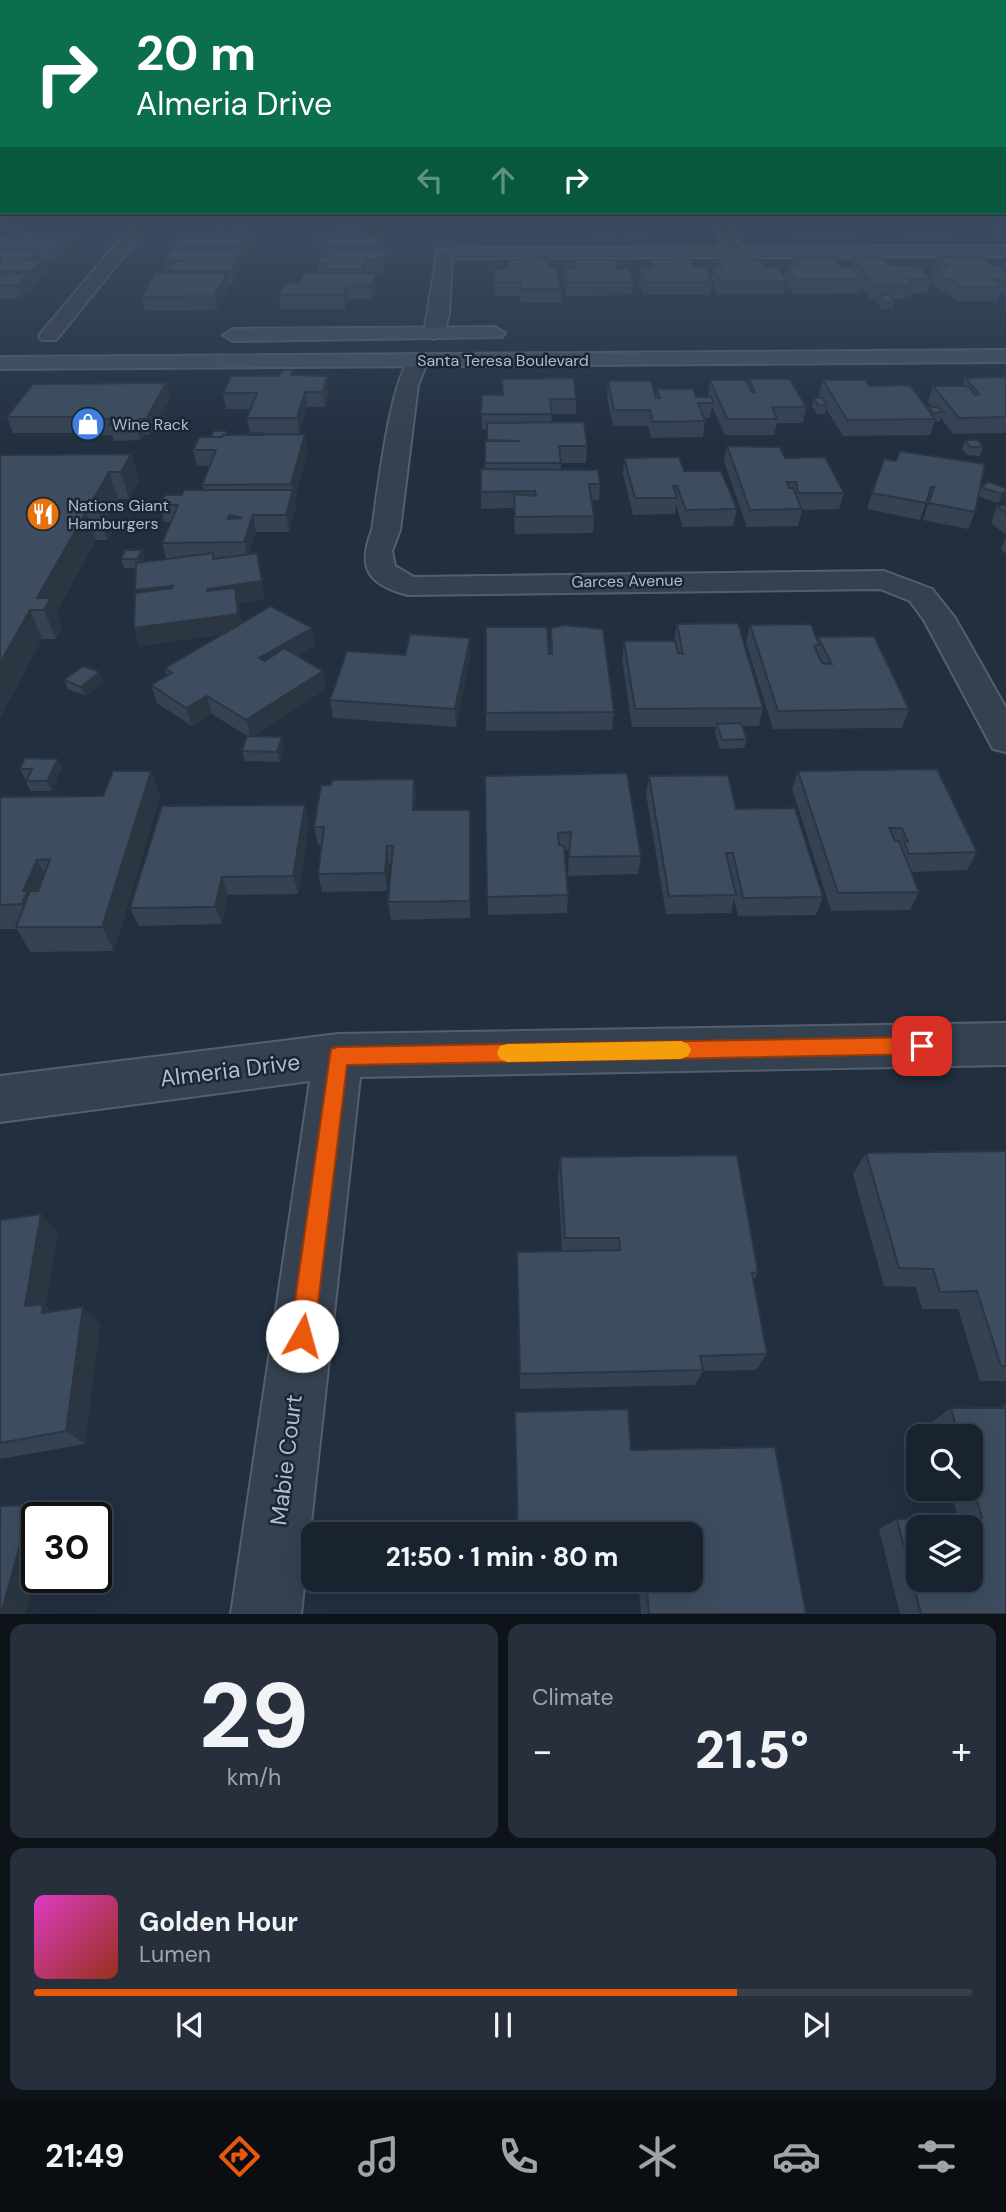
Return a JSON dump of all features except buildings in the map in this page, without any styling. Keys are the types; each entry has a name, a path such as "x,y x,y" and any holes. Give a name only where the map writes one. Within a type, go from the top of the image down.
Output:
{"main road":[{"name":"Santa Teresa Boulevard","path":"214,335 518,333"},
{"path":"24,336 77,336"},
{"path":"417,360 429,352 449,347 605,344 632,339"},
{"name":"Santa Teresa Boulevard","path":"0,363 1006,356"}],"street":[{"path":"49,336 84,294"},
{"path":"434,333 441,294"},
{"name":"Garces Avenue","path":"417,360 407,385 386,530 378,551 381,570 408,586 884,580 921,595 939,618 1006,740"},
{"name":"Almeria Drive","path":"0,1099 338,1056 1006,1044"},
{"name":"Mabie Court","path":"266,1614 338,1056"}],"slow traffic":[{"path":"507,1053 681,1050"}],"place":[{"name":"Wine Rack","path":"88,424"},
{"name":"Nations Giant Hamburgers","path":"43,514"}],"route":[{"path":"302,1336 338,1056 922,1046"}]}
